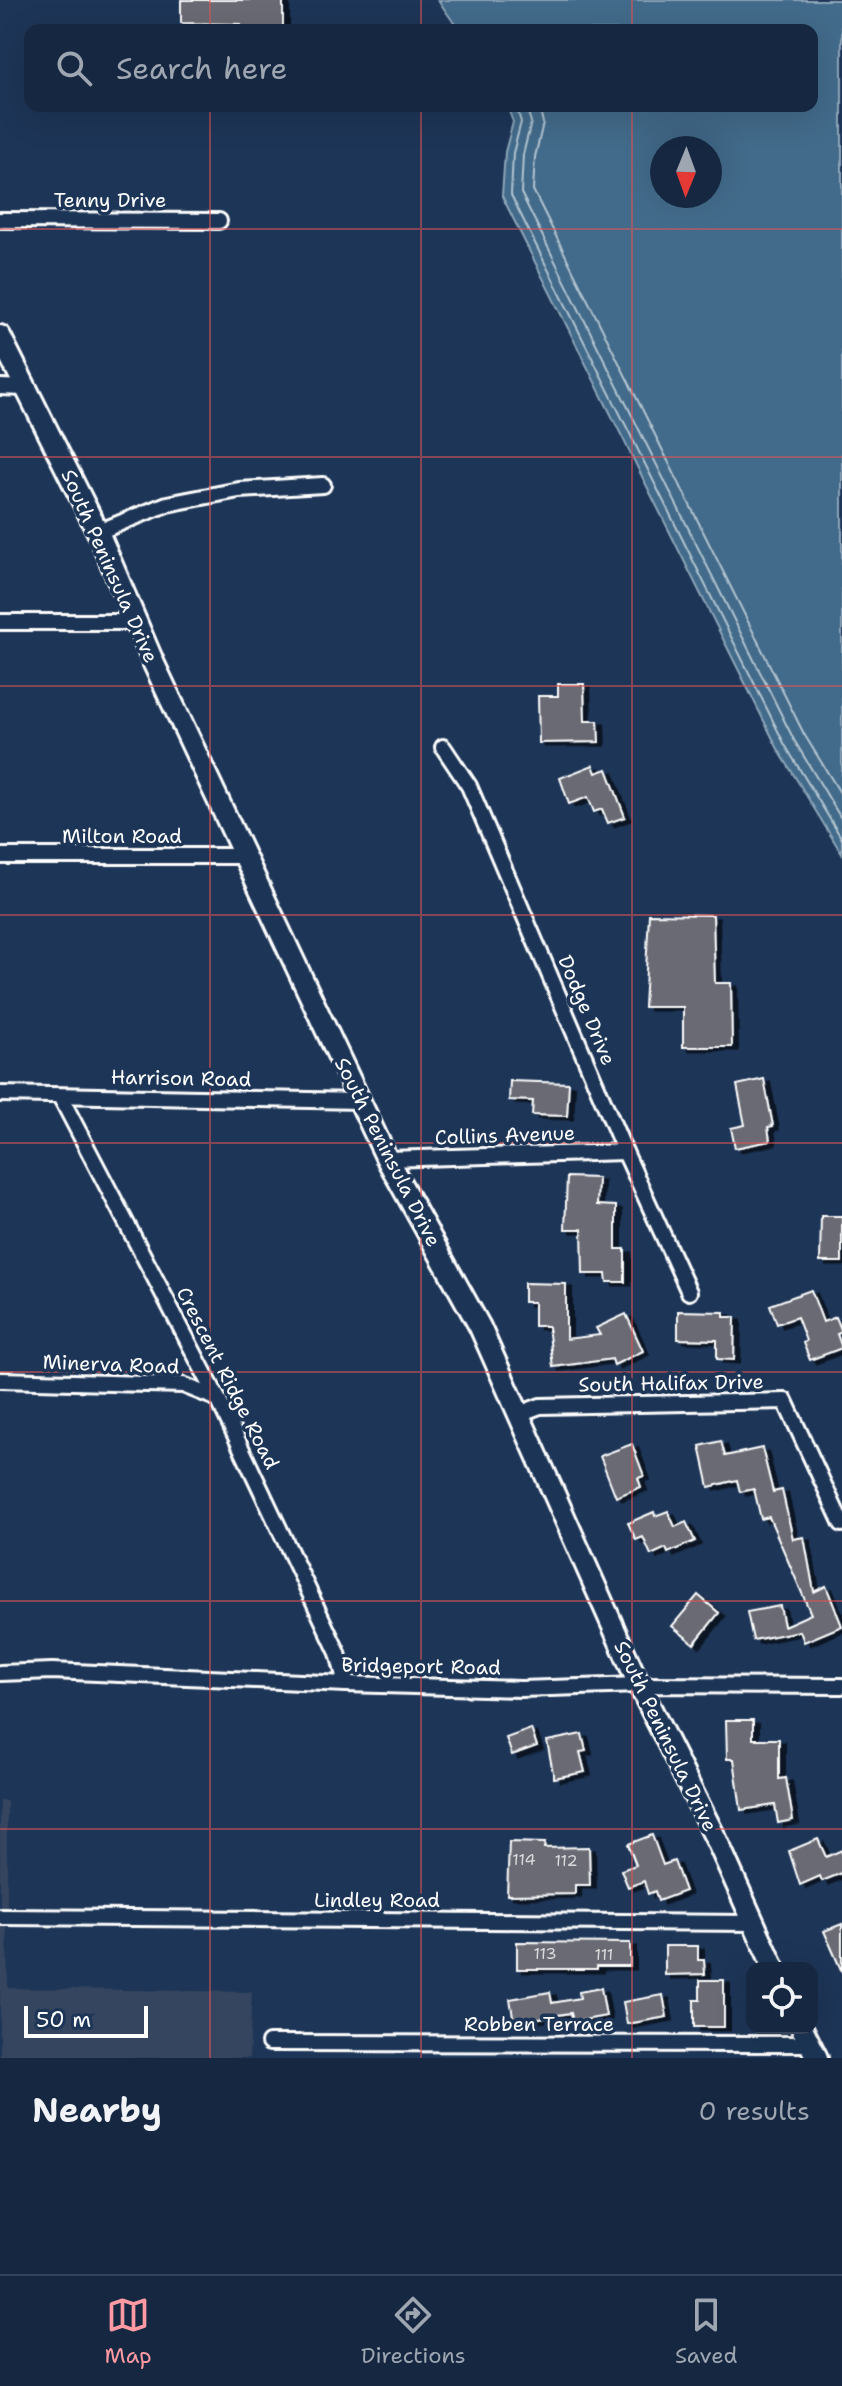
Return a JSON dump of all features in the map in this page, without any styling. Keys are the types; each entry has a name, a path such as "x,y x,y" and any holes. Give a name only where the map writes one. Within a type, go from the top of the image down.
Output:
{"main road":[{"name":"South Peninsula Drive","path":"0,336 98,532 244,856 387,1159 480,1327 639,1685 718,1843 771,1962"}],"street":[{"name":"Tenny Drive","path":"0,220 219,221"},
{"path":"0,387 25,388"},
{"path":"98,532 167,504 239,490 323,485"},
{"path":"0,622 137,622"},
{"name":"Dodge Drive","path":"443,747 469,786 506,866 625,1152 689,1292"},
{"name":"Milton Road","path":"0,856 244,856"},
{"name":"Harrison Road","path":"0,1094 361,1101"},
{"name":"Crescent Ridge Road","path":"60,1096 218,1399 338,1653 346,1684"},
{"name":"Collins Avenue","path":"387,1159 625,1152"},
{"name":"Minerva Road","path":"0,1380 183,1385 218,1399"},
{"name":"South Halifax Drive","path":"519,1414 540,1406 785,1401 842,1524"},
{"name":"Bridgeport Road","path":"0,1673 52,1671 521,1689 639,1685 842,1686"},
{"name":"Lindley Road","path":"0,1917 753,1923"},
{"name":"Robben Terrace","path":"269,2043 810,2043"}],"shaded area":[{"path":"0,1800 7,1801 7,1908 0,1908"},
{"path":"0,1927 7,1927 8,1988 252,1992 249,2058 0,2058"}],"water":[{"path":"438,0 842,0 842,854 778,749 502,196 505,152 513,122 509,112 818,112 818,24 455,24"}],"building":[{"path":"181,0 283,0 283,24 181,23"},
{"path":"558,684 584,684 585,721 598,721 599,742 539,743 538,696 558,696"},
{"path":"593,765 596,773 607,769 625,817 608,823 602,809 594,812 588,797 569,804 560,778"},
{"path":"649,914 713,915 715,983 731,983 732,1047 683,1047 683,1007 644,1007"},
{"path":"764,1079 773,1126 768,1127 770,1141 735,1148 731,1128 745,1125 737,1085"},
{"path":"510,1081 569,1083 567,1116 532,1115 533,1101 509,1100"},
{"path":"567,1177 598,1178 597,1205 616,1206 616,1249 625,1249 625,1282 607,1282 606,1274 583,1274 582,1229 565,1229"},
{"path":"821,1216 842,1216 842,1262 820,1262"},
{"path":"524,1283 566,1284 566,1339 600,1335 596,1328 626,1314 643,1351 614,1365 612,1359 553,1367 548,1326 534,1326 534,1302 524,1302"},
{"path":"811,1290 823,1322 836,1317 842,1332 837,1334 842,1348 810,1360 797,1317 777,1324 770,1305"},
{"path":"678,1311 724,1312 724,1317 735,1317 734,1360 717,1359 717,1340 678,1339"},
{"path":"721,1441 725,1456 762,1448 773,1492 782,1490 793,1539 804,1537 814,1592 826,1586 842,1626 804,1642 800,1631 753,1640 747,1612 780,1606 784,1626 811,1614 769,1517 761,1519 754,1489 740,1492 737,1480 709,1487 700,1446"},
{"path":"632,1444 644,1476 638,1478 641,1487 616,1497 600,1456"},
{"path":"668,1511 675,1527 686,1522 695,1541 668,1553 666,1548 651,1555 643,1537 636,1540 628,1523 654,1512 655,1516"},
{"path":"698,1595 719,1613 694,1644 672,1626"},
{"path":"726,1720 753,1720 753,1739 779,1739 779,1779 786,1778 793,1820 778,1823 775,1805 741,1810 734,1759 727,1759"},
{"path":"531,1729 537,1746 512,1755 506,1738"},
{"path":"582,1734 586,1751 580,1752 585,1772 554,1778 547,1741"},
{"path":"652,1835 663,1865 674,1861 685,1891 658,1901 655,1891 648,1894 644,1881 628,1887 621,1870 636,1865 628,1844"},
{"path":"818,1839 826,1857 842,1850 842,1873 822,1881 820,1876 800,1885 789,1851"},
{"path":"509,1842 545,1843 544,1848 589,1847 590,1885 575,1885 575,1894 507,1895"},
{"path":"842,1924 842,1972 824,1931"},
{"path":"517,1942 630,1943 630,1966 517,1969"},
{"path":"665,1946 698,1946 698,1960 704,1960 705,1974 665,1975"},
{"path":"700,1980 724,1980 724,2027 694,2027 694,2000 700,2000"},
{"path":"601,1988 606,2016 573,2022 571,2013 514,2022 510,1999 550,1992 552,2003 580,1998 579,1992"},
{"path":"663,1995 667,2017 627,2024 623,2002"}]}
